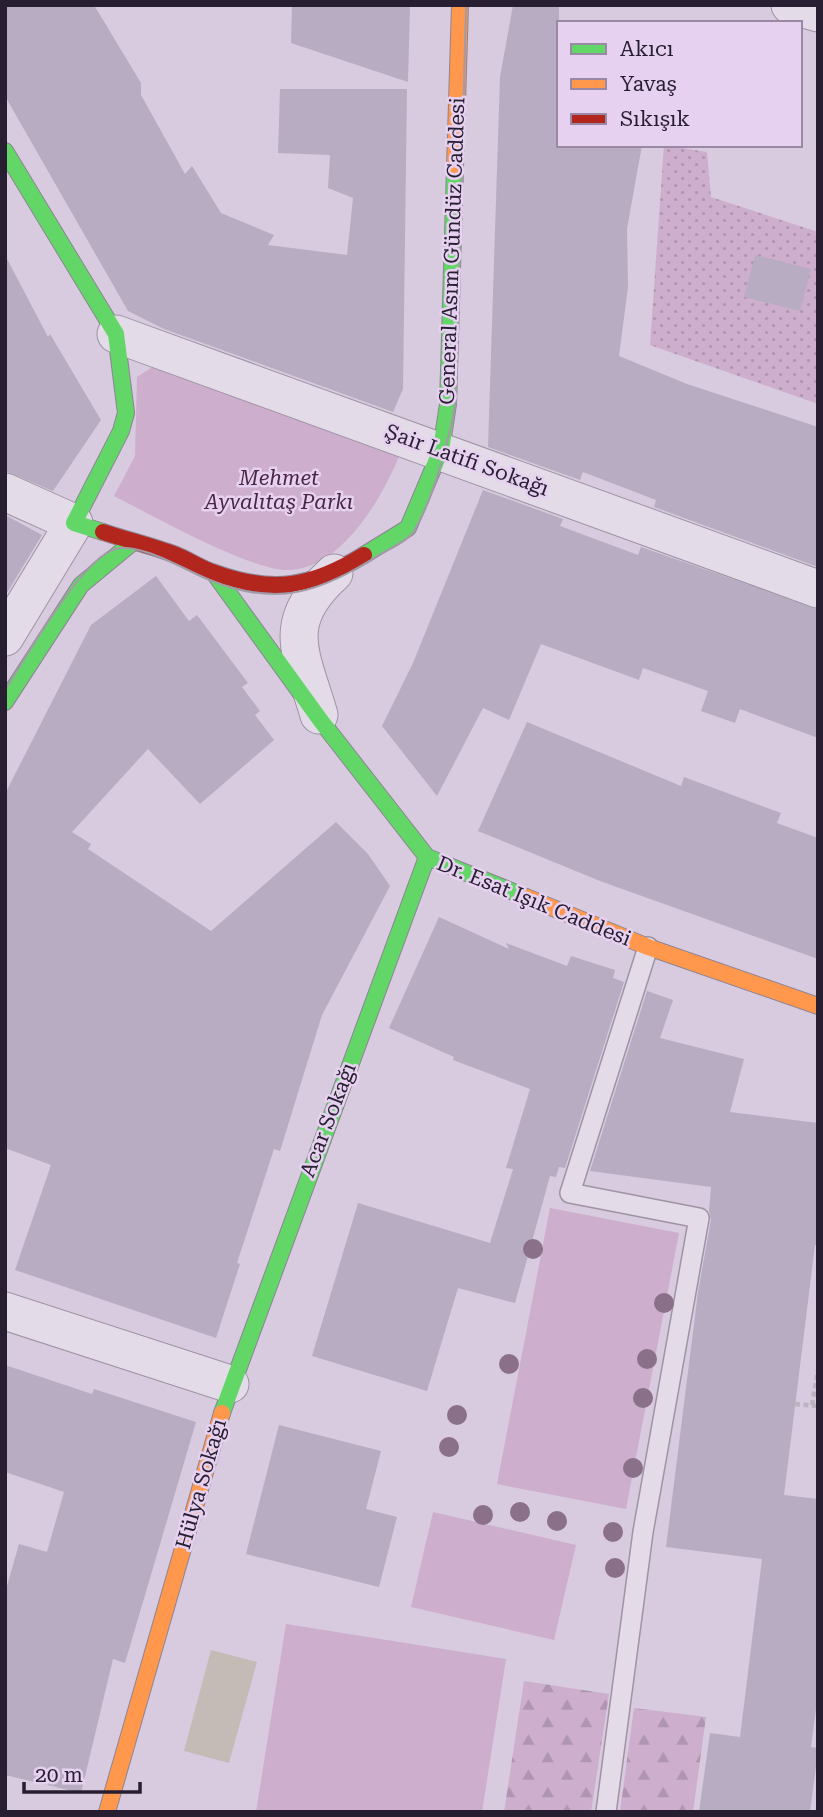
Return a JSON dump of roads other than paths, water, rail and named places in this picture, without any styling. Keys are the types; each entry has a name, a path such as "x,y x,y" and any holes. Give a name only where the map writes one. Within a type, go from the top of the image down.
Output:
{"street":[{"name":"General Asım Gündüz Caddesi","path":"321,721 300,649 299,618 313,593 334,573 408,528 440,450 448,404 460,5"},
{"path":"790,5 818,13"},
{"path":"5,150 116,334 126,413 121,431 74,523 5,637"},
{"name":"Şair Latifi Sokağı","path":"116,334 818,589"},
{"path":"5,492 74,523"},
{"name":"General Asım Gündüz Caddesi","path":"74,523 176,555 214,573 263,586 299,585 334,573"},
{"path":"5,702 81,585 133,542"},
{"name":"Dr. Esat Işık Caddesi","path":"214,573 321,721 427,857 648,947 818,1006"},
{"name":"Acar Sokağı","path":"230,1384 427,857"},
{"path":"5,1311 230,1384"},
{"name":"Hülya Sokağı","path":"107,1812 230,1384"}],"lane":[{"path":"606,1812 643,1532 699,1218 570,1193 648,947"}],"tram line":[{"path":"5,690 70,590 101,557 115,549 126,548 150,553 234,588 277,594 317,587 337,578 398,544 414,531 434,485 456,401 466,5"}],"park label":[{"name":"Mehmet Ayvalıtaş Parkı","path":"279,490"}]}
